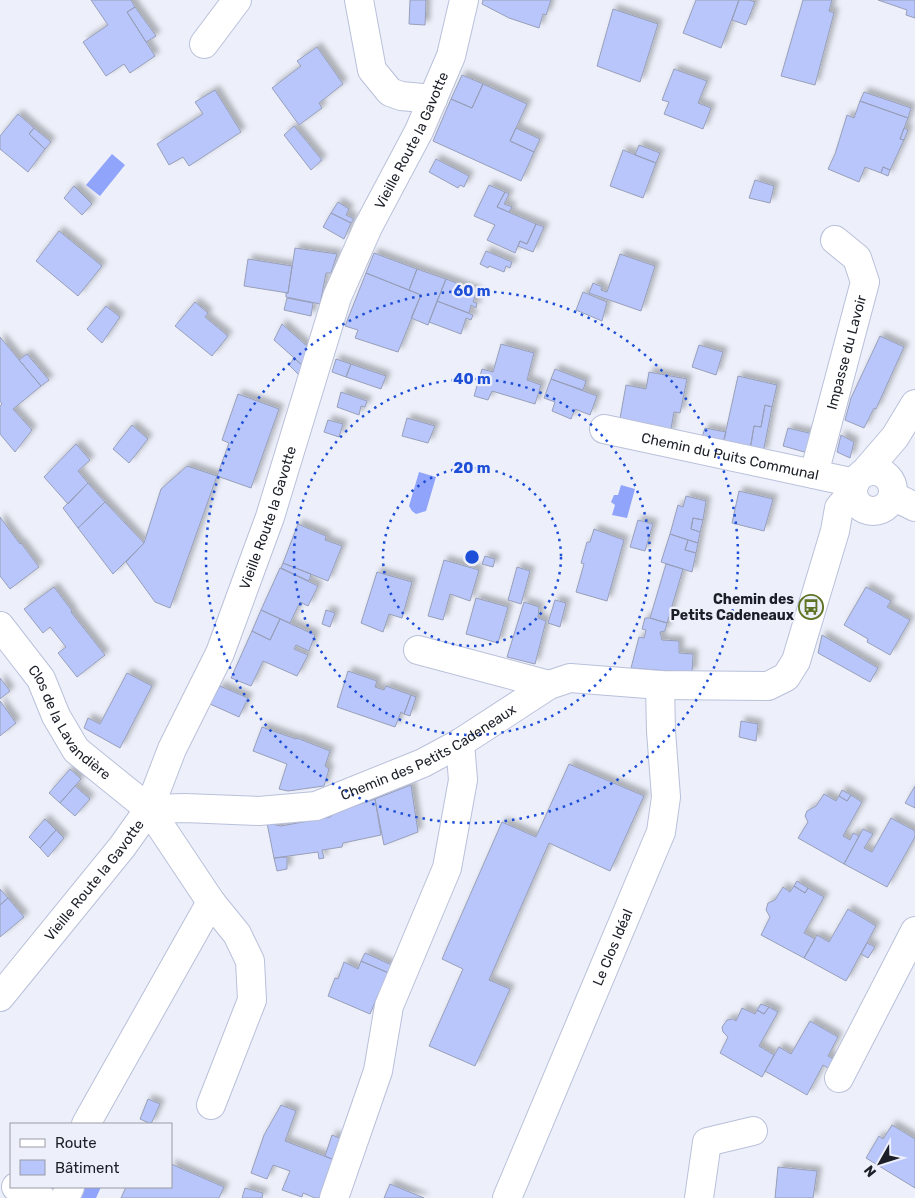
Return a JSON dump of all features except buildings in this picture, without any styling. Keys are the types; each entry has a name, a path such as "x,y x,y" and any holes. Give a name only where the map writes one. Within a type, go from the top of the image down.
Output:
{"street":[{"path":"204,44 237,0"},
{"path":"359,0 372,70 390,92 401,96 433,99"},
{"name":"Vieille Route la Gavotte","path":"0,997 122,847 149,809 172,749 224,644 270,517 337,298 368,227 419,131 433,99 451,56 464,0"},
{"name":"Impasse du Lavoir","path":"814,474 865,282 857,258 835,240"},
{"name":"Chemin des Petits Cadeneaux","path":"149,809 185,808 259,811 316,806 424,763 460,743 549,685 570,678 660,686 768,686 786,677 796,661 834,531 876,491 895,437 915,404"},
{"name":"Chemin du Puits Communal","path":"604,430 814,474 876,491"},
{"name":"Clos de la Lavandière","path":"0,626 41,679 56,716 76,750 149,809 211,902 237,934 250,961 252,1000 210,1105"},
{"path":"418,650 549,685"},
{"name":"Le Clos Idéal","path":"507,1198 661,832 666,797 660,686"},
{"path":"334,1198 378,1071 389,1006 447,868 463,780 460,743"},
{"path":"87,1123 211,902"},
{"path":"839,1078 915,931"},
{"path":"699,1198 707,1142 753,1131"},
{"path":"18,1188 41,1198"}],"water":[{"path":"112,154 125,165 100,196 86,185"},
{"path":"419,472 436,477 426,511 416,514 409,506"},
{"path":"621,485 635,489 627,518 612,515 615,505 611,502 614,495 618,495"},
{"path":"78,1188 101,1188 96,1198 82,1198 75,1195"}],"place":[{"name":"Chemin des Petits Cadeneaux","path":"811,607"}]}
